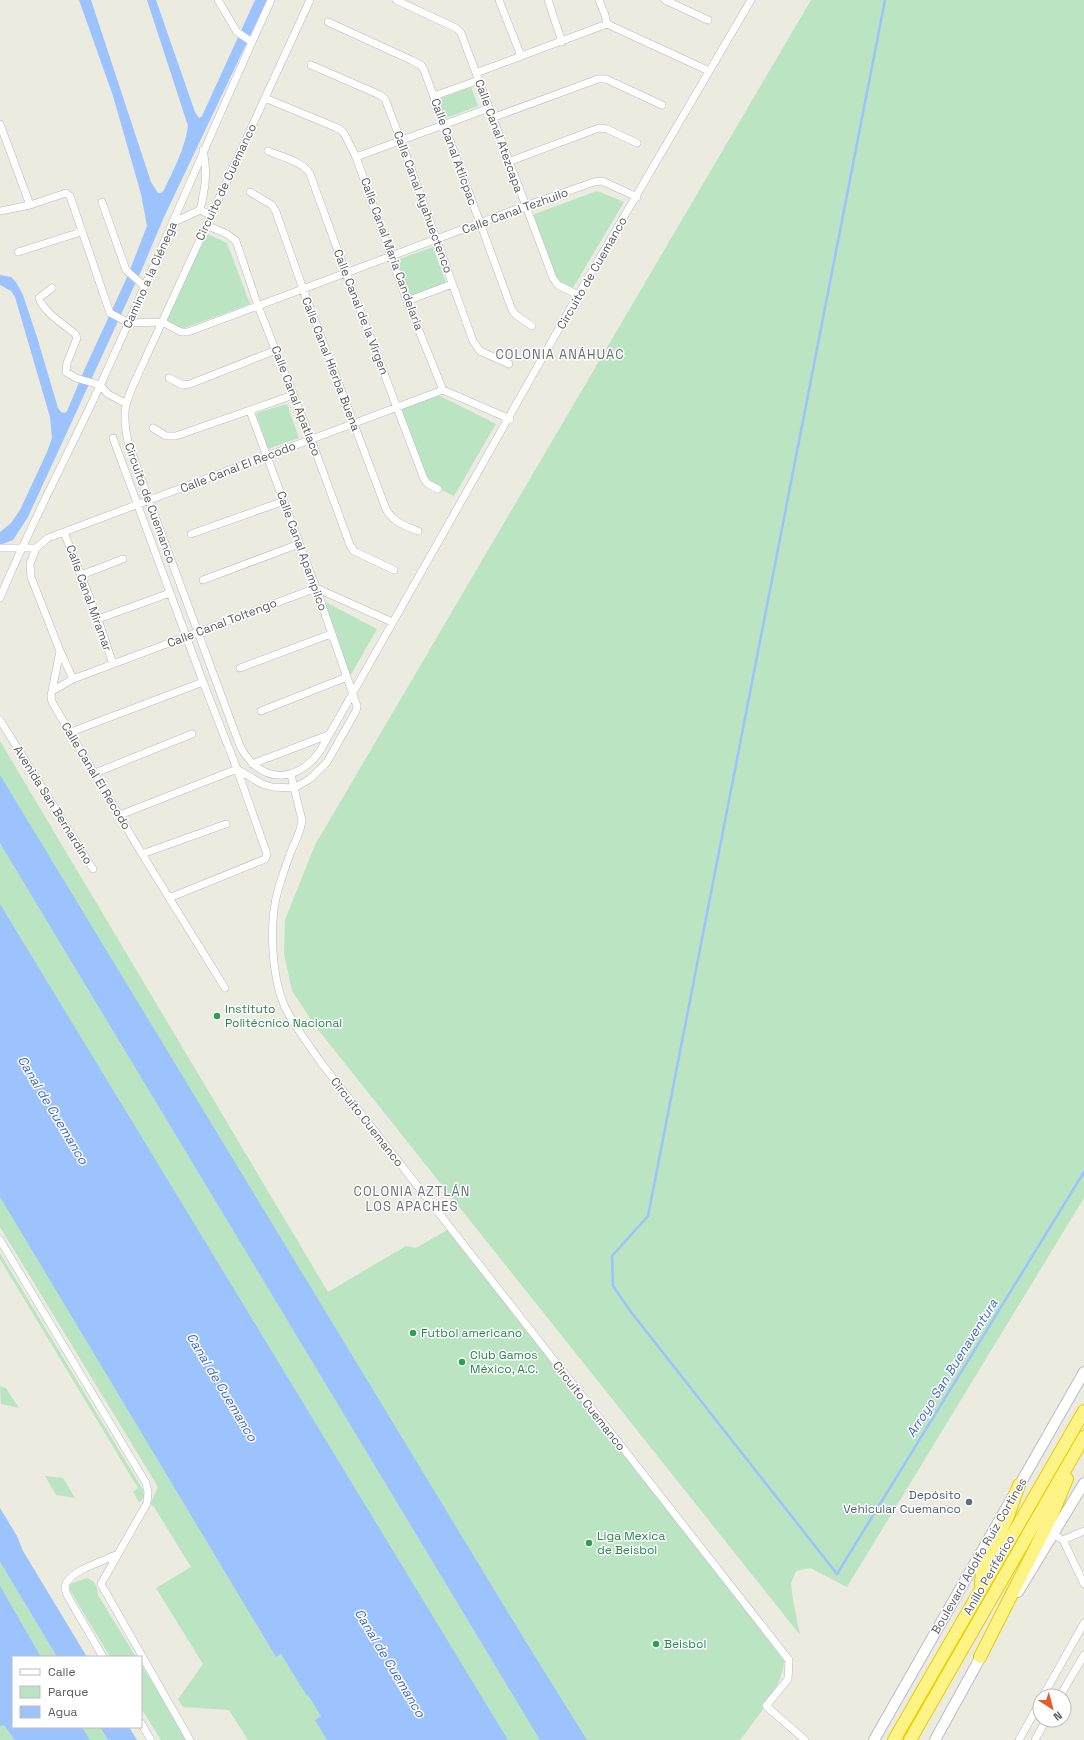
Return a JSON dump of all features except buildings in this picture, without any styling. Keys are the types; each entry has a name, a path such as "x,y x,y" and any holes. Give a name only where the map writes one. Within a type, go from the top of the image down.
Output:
{"highway":[{"name":"Anillo Periférico","path":"894,1740 1084,1410"},
{"path":"980,1657 1051,1517 1082,1439"},
{"name":"Anillo Periférico","path":"910,1740 1082,1439"},
{"path":"981,1589 980,1580 982,1571 1008,1516 1019,1485"}],"main road":[{"name":"Boulevard Adolfo Ruiz Cortines","path":"874,1740 1084,1372"},
{"path":"935,1740 980,1657 1084,1482"}],"street":[{"path":"218,0 236,32 251,42"},
{"name":"Camino a la Ciénega","path":"22,548 143,285 174,222 203,150 271,0"},
{"name":"Circuito de Cuemanco","path":"310,0 125,403 124,415 129,446 240,746 246,758 252,764 264,772 283,776 291,775 297,772 312,761 328,735 510,419 578,295 637,197 751,0"},
{"name":"Calle Canal Atezcapa","path":"396,0 456,28 461,33 508,162 553,278 558,285 578,295"},
{"path":"499,0 521,56"},
{"path":"548,0 562,42"},
{"path":"599,0 607,24"},
{"path":"665,0 708,20"},
{"name":"Calle Canal Atlicpac","path":"328,22 421,65 434,96 512,310 516,315 532,326"},
{"path":"434,96 521,56 607,24 709,71"},
{"name":"Calle Canal Ayahuectenco","path":"311,65 385,99 476,347 480,351 509,364"},
{"path":"492,118 598,79 606,79 662,105"},
{"name":"Calle Canal María Candelaria","path":"265,98 341,130 356,157 407,301 443,390"},
{"path":"356,157 489,108"},
{"path":"0,124 30,204"},
{"path":"508,162 599,128 608,129 637,142"},
{"path":"200,210 206,178 203,150"},
{"name":"Calle Canal de la Virgen","path":"268,151 306,168 310,174 424,479 428,484 438,488"},
{"name":"Calle Canal Tezhuilo","path":"162,322 181,332 188,332 303,288 594,182 602,181 637,197"},
{"name":"Calle Canal Hierba Buena","path":"250,192 272,205 276,212 386,509 391,518 418,531"},
{"path":"0,211 66,194 70,196 81,232 110,313 127,322 162,322"},
{"path":"102,202 126,270 143,285"},
{"path":"174,222 200,210 211,215"},
{"name":"Calle Canal Apatlaco","path":"206,225 227,234 236,241 258,306 311,439 350,545 354,551 394,570"},
{"path":"18,252 81,232"},
{"path":"407,301 452,284"},
{"path":"52,288 39,298 40,301 51,313 68,327 77,338 66,369 68,374 98,385 108,394 125,403"},
{"path":"169,378 183,385 190,384 276,350"},
{"path":"443,390 510,419"},
{"name":"Calle Canal El Recodo","path":"36,548 48,538 443,390"},
{"path":"153,428 166,436 176,436 293,395"},
{"name":"Calle Canal Apampilco","path":"250,411 268,456 353,693"},
{"name":"Circuito de Cuemanco","path":"113,438 203,682 237,769 267,854 265,859 169,898"},
{"path":"190,534 284,501"},
{"name":"Calle Canal Miramar","path":"64,532 98,619 113,664"},
{"path":"203,580 299,544"},
{"path":"0,548 36,548 30,564 31,577 60,651 73,679"},
{"path":"0,598 22,548"},
{"path":"81,575 123,559"},
{"path":"316,588 392,622"},
{"name":"Calle Canal Toltengo","path":"52,691 73,679 316,588"},
{"path":"98,619 170,593"},
{"path":"240,668 331,634"},
{"name":"Calle Canal El Recodo","path":"60,651 52,691 52,702 142,854 225,988"},
{"path":"261,711 347,678"},
{"path":"71,732 203,682"},
{"path":"120,815 237,769 262,784 294,788 310,779 327,762 356,711 357,706 353,693"},
{"name":"Avenida San Bernardino","path":"0,720 93,869"},
{"path":"95,773 192,734"},
{"path":"252,764 328,735"},
{"name":"Circuito Cuemanco","path":"291,775 300,813 301,827 285,866 274,907 273,945 279,987 284,1004 294,1023 327,1070 789,1660 788,1678 766,1706 805,1740"},
{"path":"142,854 226,824"},
{"path":"0,1240 146,1483 148,1492 147,1503 116,1555 101,1584 190,1740"},
{"path":"1063,1540 1084,1531"},
{"path":"1053,1534 1063,1540 1084,1584"},
{"path":"102,1656 67,1595 65,1587 68,1580 76,1573 116,1555"},
{"path":"1047,1688 1084,1623"},
{"path":"1065,1688 1084,1655"},
{"path":"1018,1740 1032,1716"},
{"path":"142,1725 151,1740"},
{"path":"1035,1740 1042,1728"}],"green space":[{"path":"811,0 1084,0 1084,1198 847,1587 810,1568 796,1571 791,1583 800,1635 316,1027 292,991 284,954 285,920 315,845"},
{"path":"471,87 478,106 441,120 434,101"},
{"path":"597,191 624,202 573,288 556,279 532,215"},
{"path":"206,233 227,243 250,304 179,330 164,324"},
{"path":"433,247 446,283 405,298 391,262"},
{"path":"438,395 496,424 454,496 426,482 400,409"},
{"path":"287,404 299,438 268,449 256,413"},
{"path":"314,596 377,629 346,683"},
{"path":"0,741 328,1292 406,1246 416,1248 447,1230 657,1492 784,1661 779,1681 774,1692 761,1713 740,1740 248,1740 229,1710 183,1707 178,1699 203,1664 156,1588 191,1567 154,1507 150,1504 158,1487 0,1227"},
{"path":"0,1253 143,1490 144,1496 141,1501 139,1502 133,1492 138,1488 0,1259"},
{"path":"0,1386 6,1388 19,1408 1,1404"},
{"path":"45,1476 63,1478 75,1498 56,1495"},
{"path":"0,1562 56,1656 12,1656 12,1728 101,1728 108,1740 0,1740"},
{"path":"87,1578 96,1585 98,1595 135,1656 109,1656 70,1590 70,1584"},
{"path":"142,1666 188,1740 161,1740 142,1710"}],"water":[{"path":"79,0 91,0 151,182 158,193 161,193 164,190 179,158 187,134 188,126 147,0 156,0 195,112 199,118 202,116 255,0 267,0 164,217 142,269 28,517 13,540 0,545 0,532 11,523 20,510 52,438 50,417 15,297 11,291 0,285 0,275 11,277 16,282 23,295 58,408 61,412 65,413 128,275 147,226 141,194 113,96"},
{"path":"0,775 587,1740 540,1740 0,843"},
{"name":"Canal de Cuemanco","path":"0,904 508,1740 327,1740 315,1720 321,1716 281,1654 276,1657 0,1197"},
{"path":"0,1508 17,1536 23,1551 86,1656 56,1656 0,1562"},
{"path":"0,1586 40,1656 12,1656 12,1728 83,1728 90,1740 15,1740 4,1725 0,1726"},
{"path":"101,1728 130,1728 137,1740 108,1740"}],"waterway":[{"name":"Arroyo San Buenaventura","path":"885,0 648,1216 612,1256 613,1286 631,1312 837,1574 1084,1172"}],"place":[{"name":"Instituto Politécnico Nacional","path":"217,1016"},
{"name":"Futbol americano","path":"413,1333"},
{"name":"Club Gamos México, A.C.","path":"462,1362"},
{"name":"Depósito Vehicular Cuemanco","path":"969,1502"},
{"name":"Liga Mexica de Beisbol","path":"589,1543"},
{"name":"Beisbol","path":"656,1644"}],"district":[{"name":"COLONIA ANÁHUAC","path":"560,354"},
{"name":"COLONIA AZTLÁN LOS APACHES","path":"412,1198"}]}
